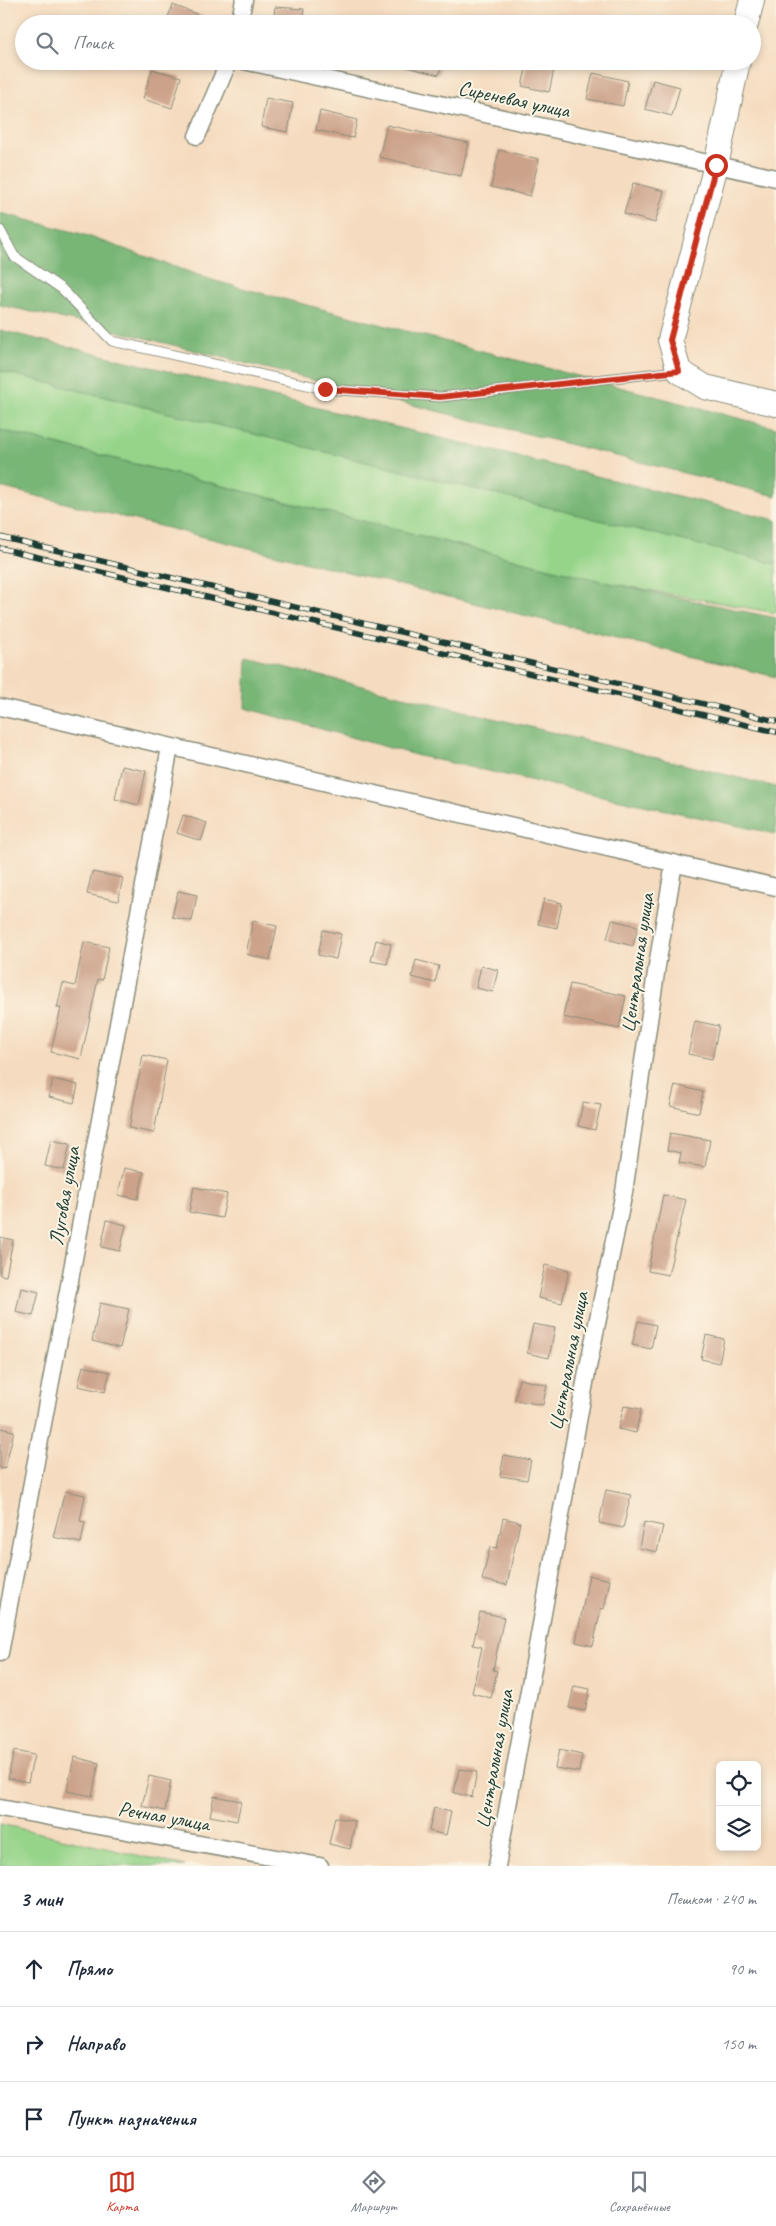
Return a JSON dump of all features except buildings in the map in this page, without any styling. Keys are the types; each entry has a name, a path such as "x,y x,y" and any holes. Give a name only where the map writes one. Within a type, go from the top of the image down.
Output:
{"street":[{"path":"241,15 244,0"},
{"path":"197,136 225,70"},
{"name":"Сиреневая улица","path":"285,70 776,178"},
{"path":"736,70 716,165 670,340 679,371 705,387 776,404"},
{"path":"0,707 776,887"},
{"name":"Луговая улица","path":"0,1653 170,747"},
{"name":"Центральная улица","path":"496,1866 587,1372 624,1192 656,966 674,863"},
{"name":"Речная улица","path":"0,1808 320,1866"}],"lane":[{"path":"0,230 14,256 62,289 112,341 325,389 440,397 679,371"}],"green space":[{"path":"0,213 82,234 215,281 776,428 776,496 97,326 0,305"},
{"path":"0,330 776,520 776,564 0,371"},
{"path":"0,369 776,561 776,613 609,583 0,430"},
{"path":"0,430 609,583 776,618 776,677 0,487"},
{"path":"247,658 776,787 776,834 419,756 245,708"},
{"path":"0,1824 185,1866 0,1866"}],"railway":[{"path":"0,537 776,721"},
{"path":"0,548 776,732"}],"route":[{"path":"325,389 440,397 679,371 670,340 716,165"}]}
